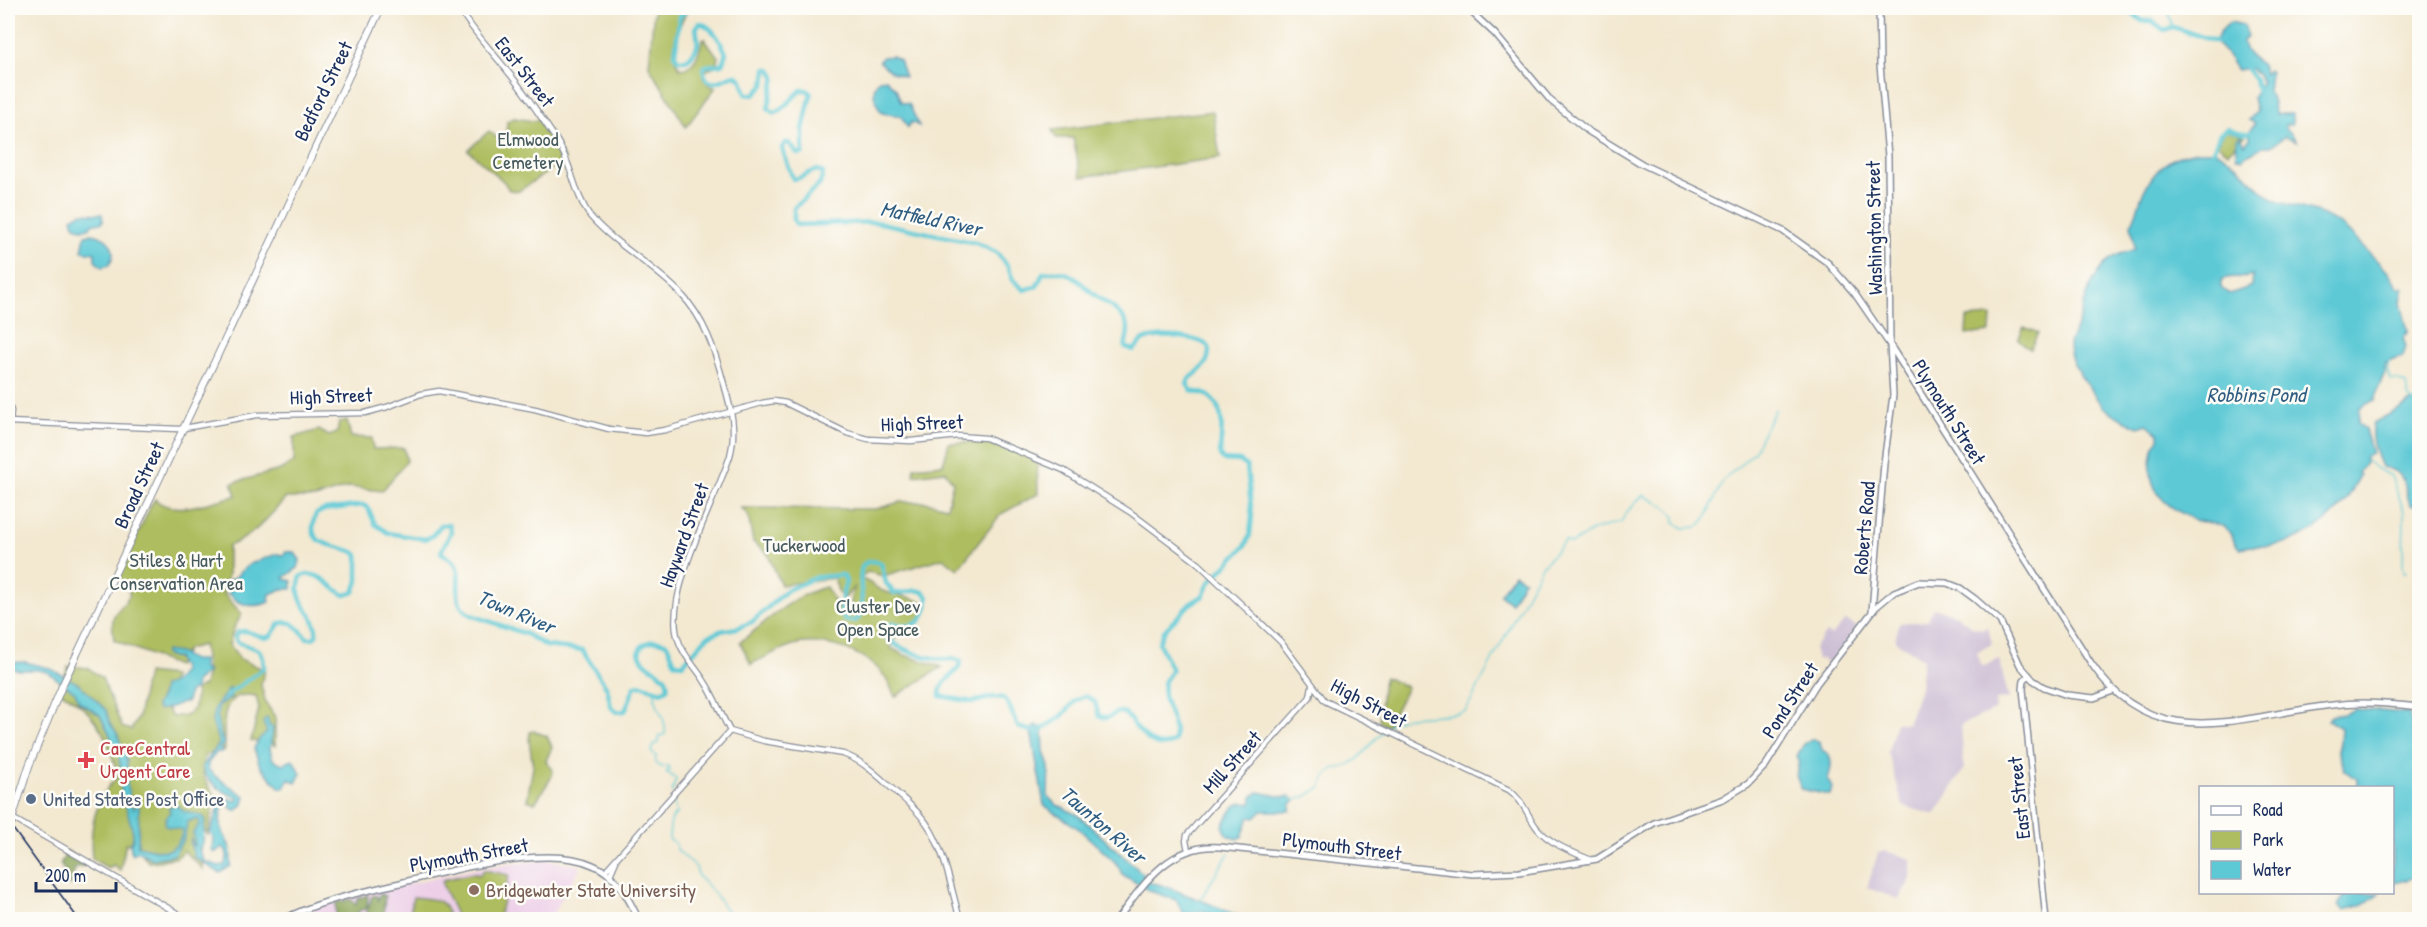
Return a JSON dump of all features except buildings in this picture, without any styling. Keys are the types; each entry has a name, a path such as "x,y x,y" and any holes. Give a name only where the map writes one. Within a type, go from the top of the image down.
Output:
{"main road":[{"name":"Bedford Street","path":"295,188 381,8"},
{"name":"Plymouth Street","path":"1467,8 1491,30 1551,100 1588,131 1642,165 1783,231 1822,258 1852,289 2095,668 2113,691 2138,708 2156,716 2192,724 2342,704 2377,703 2420,707"},
{"name":"Washington Street","path":"1879,8 1880,61 1888,156 1890,345 1893,395 1887,447"},
{"name":"Broad Street","path":"8,832 29,765 62,686 295,188"},
{"name":"Roberts Road","path":"1872,612 1887,447"},
{"name":"Pond Street","path":"1592,860 1608,854 1654,823 1724,799 1748,784 1766,765 1817,683 1872,612 1885,598 1899,589 1915,583 1933,581 1947,583 1964,591 2000,621 2018,661 2029,675"},
{"path":"2029,675 2046,688 2068,695 2094,698 2113,691"},
{"name":"East Street","path":"2029,675 2024,681 2023,689 2046,920"},
{"name":"Plymouth Street","path":"1117,920 1147,879 1173,858 1188,850 1201,847 1220,847 1479,875 1519,872 1592,860"},
{"name":"Plymouth Street","path":"282,920 339,898 428,876 492,864 556,858 590,863 607,873"},
{"path":"607,873 623,890 639,920"}],"street":[{"name":"East Street","path":"459,8 478,36 527,96 561,147 582,202 590,216 677,290"},
{"name":"Hayward Street","path":"677,290 711,340 731,412 734,436 730,456 675,603 676,632 689,659 707,685 730,731"},
{"name":"High Street","path":"9,423 184,427 257,415 361,413 383,409 417,395 434,391 496,401 600,427 631,432 665,430 765,402 778,402 850,434 868,439 911,441 970,436 993,440 1052,465 1087,484 1150,527 1210,574 1278,639 1320,697 1330,705 1509,790 1521,800 1543,834 1559,846 1592,860"},
{"path":"8,401 11,411 20,423"},
{"path":"9,423 11,411"},
{"path":"1312,686 1310,698 1320,697"},
{"name":"Mill Street","path":"1188,850 1187,835 1310,698"},
{"path":"607,873 730,731 739,735 843,754 859,761 878,776 930,828 960,920"},
{"path":"724,738 739,735"},
{"path":"12,818 189,920"}],"shaded area":[{"path":"1933,608 1957,615 1972,627 1982,629 1988,627 1992,644 1977,652 1982,667 1999,659 2009,699 1995,700 1996,709 1961,725 1964,769 1935,815 1903,806 1888,752 1896,722 1907,724 1920,688 1923,659 1895,641 1899,623 1928,621"},
{"path":"1846,620 1857,627 1828,664 1822,658 1817,660 1814,648 1826,633 1831,636"},
{"path":"1886,851 1911,859 1911,879 1899,899 1867,888 1878,853"},
{"name":"Bridgewater State University","path":"545,860 581,866 550,919 295,920 297,915 307,911 360,895 478,868"}],"green space":[{"path":"654,8 688,8 676,38 675,55 681,69 693,62 702,40 705,39 718,57 716,65 704,72 703,77 710,86 716,87 686,127 649,66"},
{"path":"1213,111 1220,158 1081,177 1073,138 1056,138 1052,130"},
{"name":"Elmwood Cemetery","path":"514,118 533,121 540,119 565,160 519,191 509,190 504,182 468,150 489,131 501,141 506,135 507,121"},
{"path":"2227,130 2245,136 2228,152 2217,143"},
{"path":"1991,316 1990,332 1966,335 1967,318"},
{"path":"2024,327 2038,333 2030,349 2018,339"},
{"name":"Stiles & Hart Conservation Area","path":"347,420 351,437 372,438 373,449 404,448 407,461 382,491 349,487 315,498 286,498 253,532 228,546 228,575 223,593 242,614 229,644 240,659 265,670 261,685 266,703 275,717 275,746 265,736 258,742 251,741 259,708 256,696 244,695 235,698 229,703 224,720 225,750 205,755 203,761 204,777 215,796 208,835 202,826 199,841 203,869 184,851 176,858 148,862 137,846 126,843 120,871 114,865 108,868 92,859 93,825 103,794 117,777 110,750 99,726 82,706 59,691 68,666 88,668 102,678 122,727 131,730 138,718 147,673 173,676 165,705 172,717 187,715 194,708 196,690 204,685 207,671 203,645 187,649 177,666 114,640 114,616 130,594 119,575 151,505 155,499 172,507 183,507 236,496 232,483 280,470 294,462 294,437 319,430 329,436 337,433 339,422"},
{"name":"Tuckerwood","path":"949,443 987,443 1037,457 1038,494 1001,514 958,569 943,558 883,576 868,572 859,578 883,591 918,600 928,605 921,619 897,637 891,648 904,655 942,667 895,697 887,679 868,660 830,645 805,643 793,645 751,664 740,642 791,602 826,587 843,615 851,613 851,597 855,586 844,599 839,594 834,578 781,585 768,554 753,542 748,515 741,508 876,509 900,502 926,502 947,507 953,482 945,471 914,475 914,467 943,464"},
{"path":"1385,677 1407,687 1387,727 1379,722"},
{"path":"534,731 547,736 552,747 546,761 553,770 551,778 535,803 527,800 533,767 529,740 530,732"},
{"path":"65,850 85,862 82,867 76,867 72,878 78,886 72,882 71,885 67,885 68,876 60,864 65,856 63,854"},
{"path":"484,870 509,875 500,913 495,919 455,919 456,915 442,884 443,880 474,873 479,875"},
{"path":"380,893 385,896 383,919 336,919 336,903 351,899 356,905 358,898 368,895 367,909 360,910 358,913 360,918 365,918 372,896 376,895 378,900"},
{"path":"413,897 437,900 445,907 448,919 409,919"}],"water":[{"path":"2230,22 2243,25 2247,36 2243,41 2245,50 2262,65 2264,74 2268,70 2270,72 2268,92 2275,112 2276,114 2292,114 2292,124 2286,125 2285,128 2297,141 2285,136 2271,146 2263,146 2242,159 2236,157 2237,139 2240,136 2245,144 2250,139 2250,130 2255,123 2249,120 2256,112 2253,97 2261,82 2259,76 2250,68 2237,70 2213,41"},
{"path":"892,56 899,60 905,77 890,71 879,61 883,57"},
{"path":"886,79 896,89 901,102 909,104 919,126 911,122 908,128 901,116 882,113 877,105 874,92 879,80"},
{"name":"Robbins Pond","path":"2196,151 2218,151 2276,201 2319,213 2342,225 2387,271 2399,288 2403,287 2401,303 2408,331 2403,338 2406,347 2403,356 2386,363 2374,400 2360,408 2358,423 2365,430 2372,453 2365,457 2366,463 2358,472 2360,476 2348,498 2337,511 2314,530 2286,543 2239,548 2224,527 2195,520 2166,503 2156,490 2151,473 2154,446 2159,439 2159,434 2147,424 2139,427 2102,406 2080,375 2070,353 2069,345 2095,277 2112,258 2135,249 2131,224 2148,184 2158,170 2171,160","holes":["2253,276 2252,286 2230,294 2221,288 2221,280 2229,277"]},
{"path":"81,213 102,214 103,221 81,229 74,225 72,218"},
{"path":"92,234 103,238 111,245 113,254 109,265 102,267 95,261 95,253 82,251 85,235"},
{"path":"2419,401 2419,506 2410,505 2400,476 2396,472 2381,467 2372,434 2373,423 2412,402"},
{"path":"286,552 294,552 300,560 298,568 285,577 292,581 292,589 282,589 270,594 270,602 259,605 243,604 228,593 230,589 221,585 236,577 250,564 277,554 283,555"},
{"path":"1514,574 1524,580 1511,603 1500,594"},
{"path":"165,651 179,653 193,660 203,660 203,669 208,672 196,681 195,689 189,692 187,702 158,710 156,706 163,686 172,683 183,671 177,658 165,655"},
{"path":"25,662 49,668 79,684 106,710 127,761 127,784 132,808 134,809 137,802 139,804 138,846 165,851 176,846 183,830 165,826 166,817 170,813 169,807 177,805 183,811 205,818 203,843 199,849 204,861 219,866 225,865 227,853 223,847 214,853 212,850 214,840 210,833 221,800 227,798 236,801 239,798 212,783 202,767 219,744 212,721 215,707 230,688 231,698 219,705 217,715 224,744 220,748 222,752 217,752 208,763 208,769 245,796 243,804 236,811 230,807 230,802 225,802 221,815 222,831 231,849 231,866 220,873 194,857 190,841 191,839 195,846 193,833 200,823 198,819 188,821 184,838 174,855 152,859 138,851 132,855 130,844 133,832 120,785 121,771 118,752 100,715 79,702 75,692 47,672 18,670 8,666 8,663"},
{"path":"2355,709 2408,713 2410,717 2414,742 2420,752 2419,875 2394,883 2394,786 2357,786 2357,779 2345,770 2338,751 2341,728 2328,720 2331,716"},
{"path":"266,718 273,728 270,749 273,760 283,764 293,760 301,773 296,783 289,779 284,788 280,788 260,766 254,748 267,732 263,722"},
{"path":"1035,725 1043,729 1044,751 1049,767 1048,797 1057,805 1078,815 1150,883 1164,886 1246,919 1224,919 1204,911 1184,914 1176,900 1150,891 1123,875 1116,863 1079,829 1044,805 1031,731"},
{"path":"1813,739 1820,742 1822,750 1830,759 1828,780 1832,788 1830,795 1801,789 1796,775 1799,761 1797,756 1804,744"},
{"path":"1258,792 1290,796 1295,801 1291,804 1290,811 1262,811 1255,818 1249,817 1242,837 1236,839 1228,836 1223,826 1230,812 1240,804 1251,804 1252,797"},
{"path":"2346,894 2378,894 2363,905 2344,910 2338,905"}],"waterway":[{"name":"Matfield River","path":"689,8 679,20 675,55 678,60 687,60 696,49 698,42 696,28 700,23 719,39 726,53 722,64 703,68 708,81 716,82 736,75 742,80 746,94 754,95 764,85 766,69 771,69 775,77 768,109 774,113 780,111 801,90 807,90 811,94 803,129 803,153 798,154 789,143 785,143 782,148 793,179 818,170 823,173 820,184 794,208 794,220 797,225 876,222 976,243 996,252 1007,265 1013,280 1024,290 1037,286 1043,273 1060,272 1073,277 1124,319 1128,329 1125,347 1134,350 1144,340 1168,337 1197,340 1209,347 1206,362 1187,384 1191,390 1209,396 1219,409 1222,424 1220,456 1223,460 1240,461 1247,467 1252,516 1250,535 1245,546 1209,583 1203,596 1190,604 1164,631 1159,643 1172,670 1164,683 1163,691 1174,726 1174,741 1167,745 1153,742 1140,732 1125,713 1117,712 1107,718 1099,716 1095,702 1086,696 1076,700 1061,717 1039,731"},
{"path":"2124,8 2125,11 2142,21 2152,21 2164,30 2173,27 2217,42"},
{"path":"2167,8 2173,27"},
{"path":"2243,64 2255,80 2258,94"},
{"path":"2213,151 2220,133 2228,128 2242,133 2255,130"},
{"path":"2389,360 2387,370 2390,380 2406,384 2408,397 2420,406"},
{"path":"1388,726 1404,718 1457,713 1466,710 1542,566 1565,541 1571,544 1594,530 1622,522 1625,514 1643,495 1666,507 1675,517 1675,523 1684,528 1698,527 1706,518 1723,481 1754,452 1775,409"},
{"path":"2363,461 2367,461 2391,476 2404,512 2403,564 2404,572 2406,572"},
{"name":"Town River","path":"227,695 264,668 259,650 237,642 235,637 238,632 246,631 265,638 271,636 279,624 288,622 295,625 307,638 316,636 316,627 299,595 301,576 319,577 345,595 354,592 358,581 358,555 319,540 314,535 313,526 316,514 324,510 363,505 368,508 375,524 388,533 425,539 432,536 441,525 449,524 451,532 441,552 456,565 458,598 464,610 471,615 526,634 546,646 582,650 607,688 611,707 616,712 625,711 635,686 642,685 661,692 667,689 665,678 641,658 639,651 641,647 655,641 667,644 675,663 683,664 707,637 752,622 787,590 817,577 843,575 846,581 841,610 845,620 856,620 861,614 862,567 868,562 881,563 886,583 894,593 921,591 928,597 927,607 917,623 907,626 891,624 886,630 887,638 905,650 928,657 961,661 956,671 942,686 940,696 973,702 994,697 1003,698 1008,703 1018,727 1036,732"},
{"path":"655,690 665,734 660,736 651,752 656,756 655,763 661,767 668,766 670,770 666,772 676,779 672,792"},
{"path":"1294,800 1305,797 1321,787 1326,775 1333,769 1345,767 1358,759 1383,731"},
{"path":"673,797 677,813 671,821 669,839 676,844 677,850 696,867 698,876 714,893 730,915 731,920"},
{"path":"1201,898 1229,853"}],"railway":[{"path":"8,822 79,920"}],"place":[{"name":"CareCentral Urgent Care","path":"86,760"},
{"name":"United States Post Office","path":"31,799"},
{"name":"Bridgewater State University","path":"474,890"}],"park label":[{"name":"Cluster Dev Open Space","path":"878,618"}],"water label":[{"name":"Taunton River","path":"1103,825"}]}
